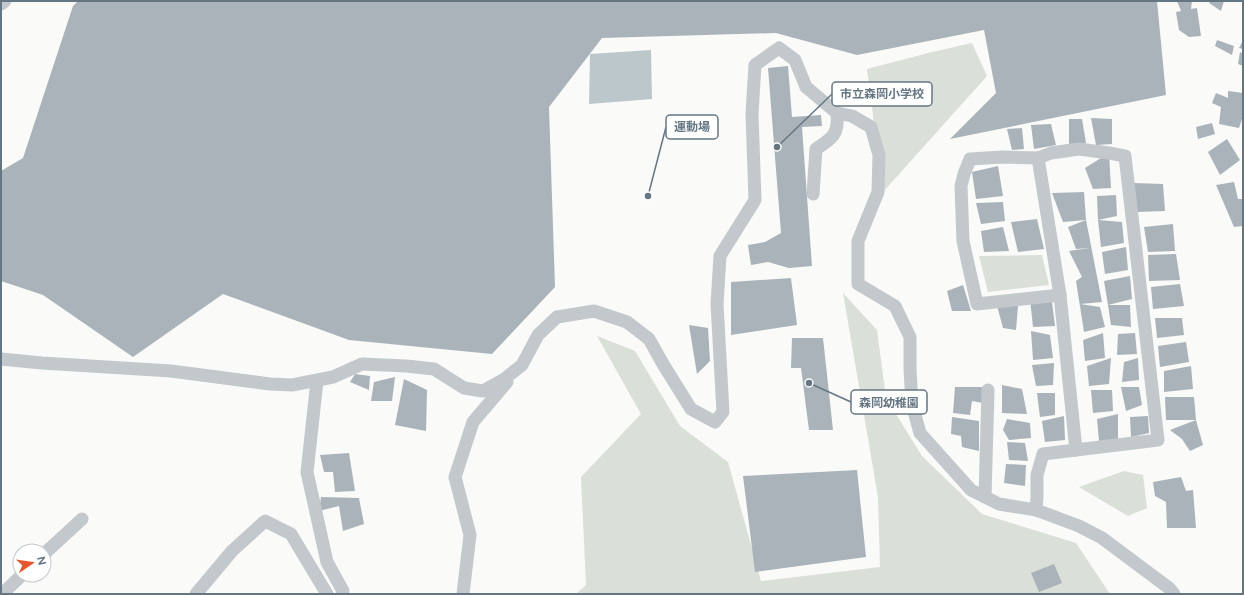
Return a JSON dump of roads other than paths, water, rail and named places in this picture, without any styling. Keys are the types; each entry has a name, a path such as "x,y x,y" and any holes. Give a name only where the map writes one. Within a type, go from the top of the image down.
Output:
{"street":[{"path":"1,4 5,1"},
{"path":"463,594 470,535 455,477 473,422 522,365 538,335 558,317 594,311 627,322 649,338 663,364 692,409 715,422 723,412 717,304 720,256 755,200 752,114 755,65 779,48 795,60 806,87 837,113 852,116 871,126 879,155 878,192 858,241 858,284 894,306 910,337 912,404 920,433 971,490 999,504 1036,510 1079,526 1102,538 1174,594"},
{"path":"813,194 816,149 832,139 838,125 837,113"},
{"path":"1036,510 1038,498 1037,475 1043,454 1158,440 1125,156 1079,150 1050,153 1038,158 970,158 961,186 963,241 977,304 1060,295"},
{"path":"1038,158 1060,295 1076,450"},
{"path":"1,359 42,363 171,370 285,385 317,381 333,377 362,364 406,366 434,369 464,388 483,391 504,380 522,365"},
{"path":"317,381 307,472 327,562 343,591 342,594"},
{"path":"985,497 988,390"},
{"path":"52,547 82,519"},
{"path":"196,594 232,551 265,521 291,534 327,594"},
{"path":"2,594 14,583"}],"place":[{"name":"市立森岡小学校","path":"777,147"},
{"name":"運動場","path":"648,196"},
{"name":"森岡幼稚園","path":"809,383"}]}
